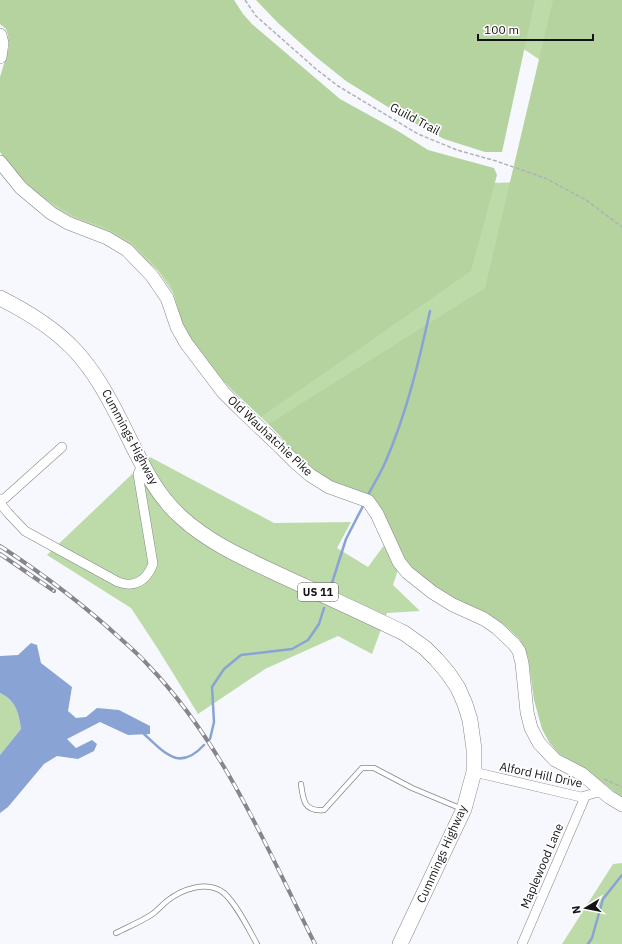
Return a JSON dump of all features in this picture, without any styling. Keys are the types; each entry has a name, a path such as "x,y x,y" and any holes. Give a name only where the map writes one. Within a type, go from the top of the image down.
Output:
{"main road":[{"path":"0,35 2,43 0,57"},
{"name":"Old Wauhatchie Pike","path":"0,162 21,188 51,213 68,223 107,238 127,250 152,276 167,298 177,327 186,343 223,392 310,475 329,487 368,501 377,514 398,562 406,572 432,592 453,605 484,619 497,628 514,644 522,663 527,712 531,728 539,743 555,760 582,774 608,797 622,805"},
{"name":"Cummings Highway","path":"0,298 25,311 58,333 84,360 99,380 142,465 164,499 181,517 213,541 252,562 404,633 425,648 448,673 458,688 465,704 473,735 474,772 464,809 400,944"}],"street":[{"path":"0,499 4,499 62,447"},
{"path":"0,503 25,531 118,582 131,585 141,581 149,573 153,564 138,474 142,465"},
{"name":"Alford Hill Drive","path":"474,772 562,794 584,797 602,791"},
{"name":"Maplewood Lane","path":"522,944 584,797"}],"lane":[{"path":"301,784 303,800 307,806 316,811 324,810 362,768 374,768 423,793 464,809"},
{"path":"116,933 152,914 169,900 185,890 208,886 214,887 224,893 235,906 257,944"}],"path":[{"name":"Guild Trail","path":"245,0 256,16 316,69 338,86 418,134 457,150 496,161 545,178 586,200 622,227"}],"green space":[{"path":"0,0 488,183 524,182 601,749 422,497 393,585 420,611 387,613 372,654 338,636 265,669 198,714 131,608 47,555 150,457 274,523 351,522 337,548 368,567 393,533 374,494 311,466 223,380 181,320 173,293 158,271 138,253 59,210 29,183 12,46"},
{"path":"0,0 234,0 252,24 340,99 398,131 428,150 494,168 497,175 471,271 261,417 207,364 183,328 170,283 152,262 131,242 102,226 76,217 39,195 21,178 0,152 0,77 9,47 6,29 0,24"},
{"path":"256,0 535,0 502,152 485,152 444,139 409,120 346,81 316,57 278,23"},
{"path":"504,0 566,0 549,66 485,23"},
{"path":"553,0 622,0 622,798 584,768 559,754 549,742 542,729 534,700 528,657 520,640 496,619 480,612 429,584 404,564 373,499 363,492 339,486 312,469 269,424 485,288"},
{"path":"0,693 10,699 16,708 21,729 0,755"},
{"path":"622,863 622,944 562,944 613,864"}],"water":[{"path":"31,643 37,645 41,663 72,687 68,711 76,718 86,717 97,708 119,710 150,726 150,734 128,735 100,722 67,739 76,748 92,740 97,744 94,751 78,759 57,756 44,764 8,807 0,813 0,755 21,729 16,708 10,699 0,693 0,656 18,655"}],"waterway":[{"path":"369,493 393,445 406,407 430,311"},
{"path":"331,586 346,539 363,506"},
{"path":"210,739 214,722 212,687 224,669 241,655 292,649 308,640 319,624 324,608"},
{"path":"145,731 144,734 159,748 172,757 187,757 195,753 204,745"},
{"path":"588,944 592,938 603,899 622,875"}],"railway":[{"path":"0,546 93,614 139,655 175,695 199,728 242,798 315,944"},
{"path":"0,554 54,591"}]}
